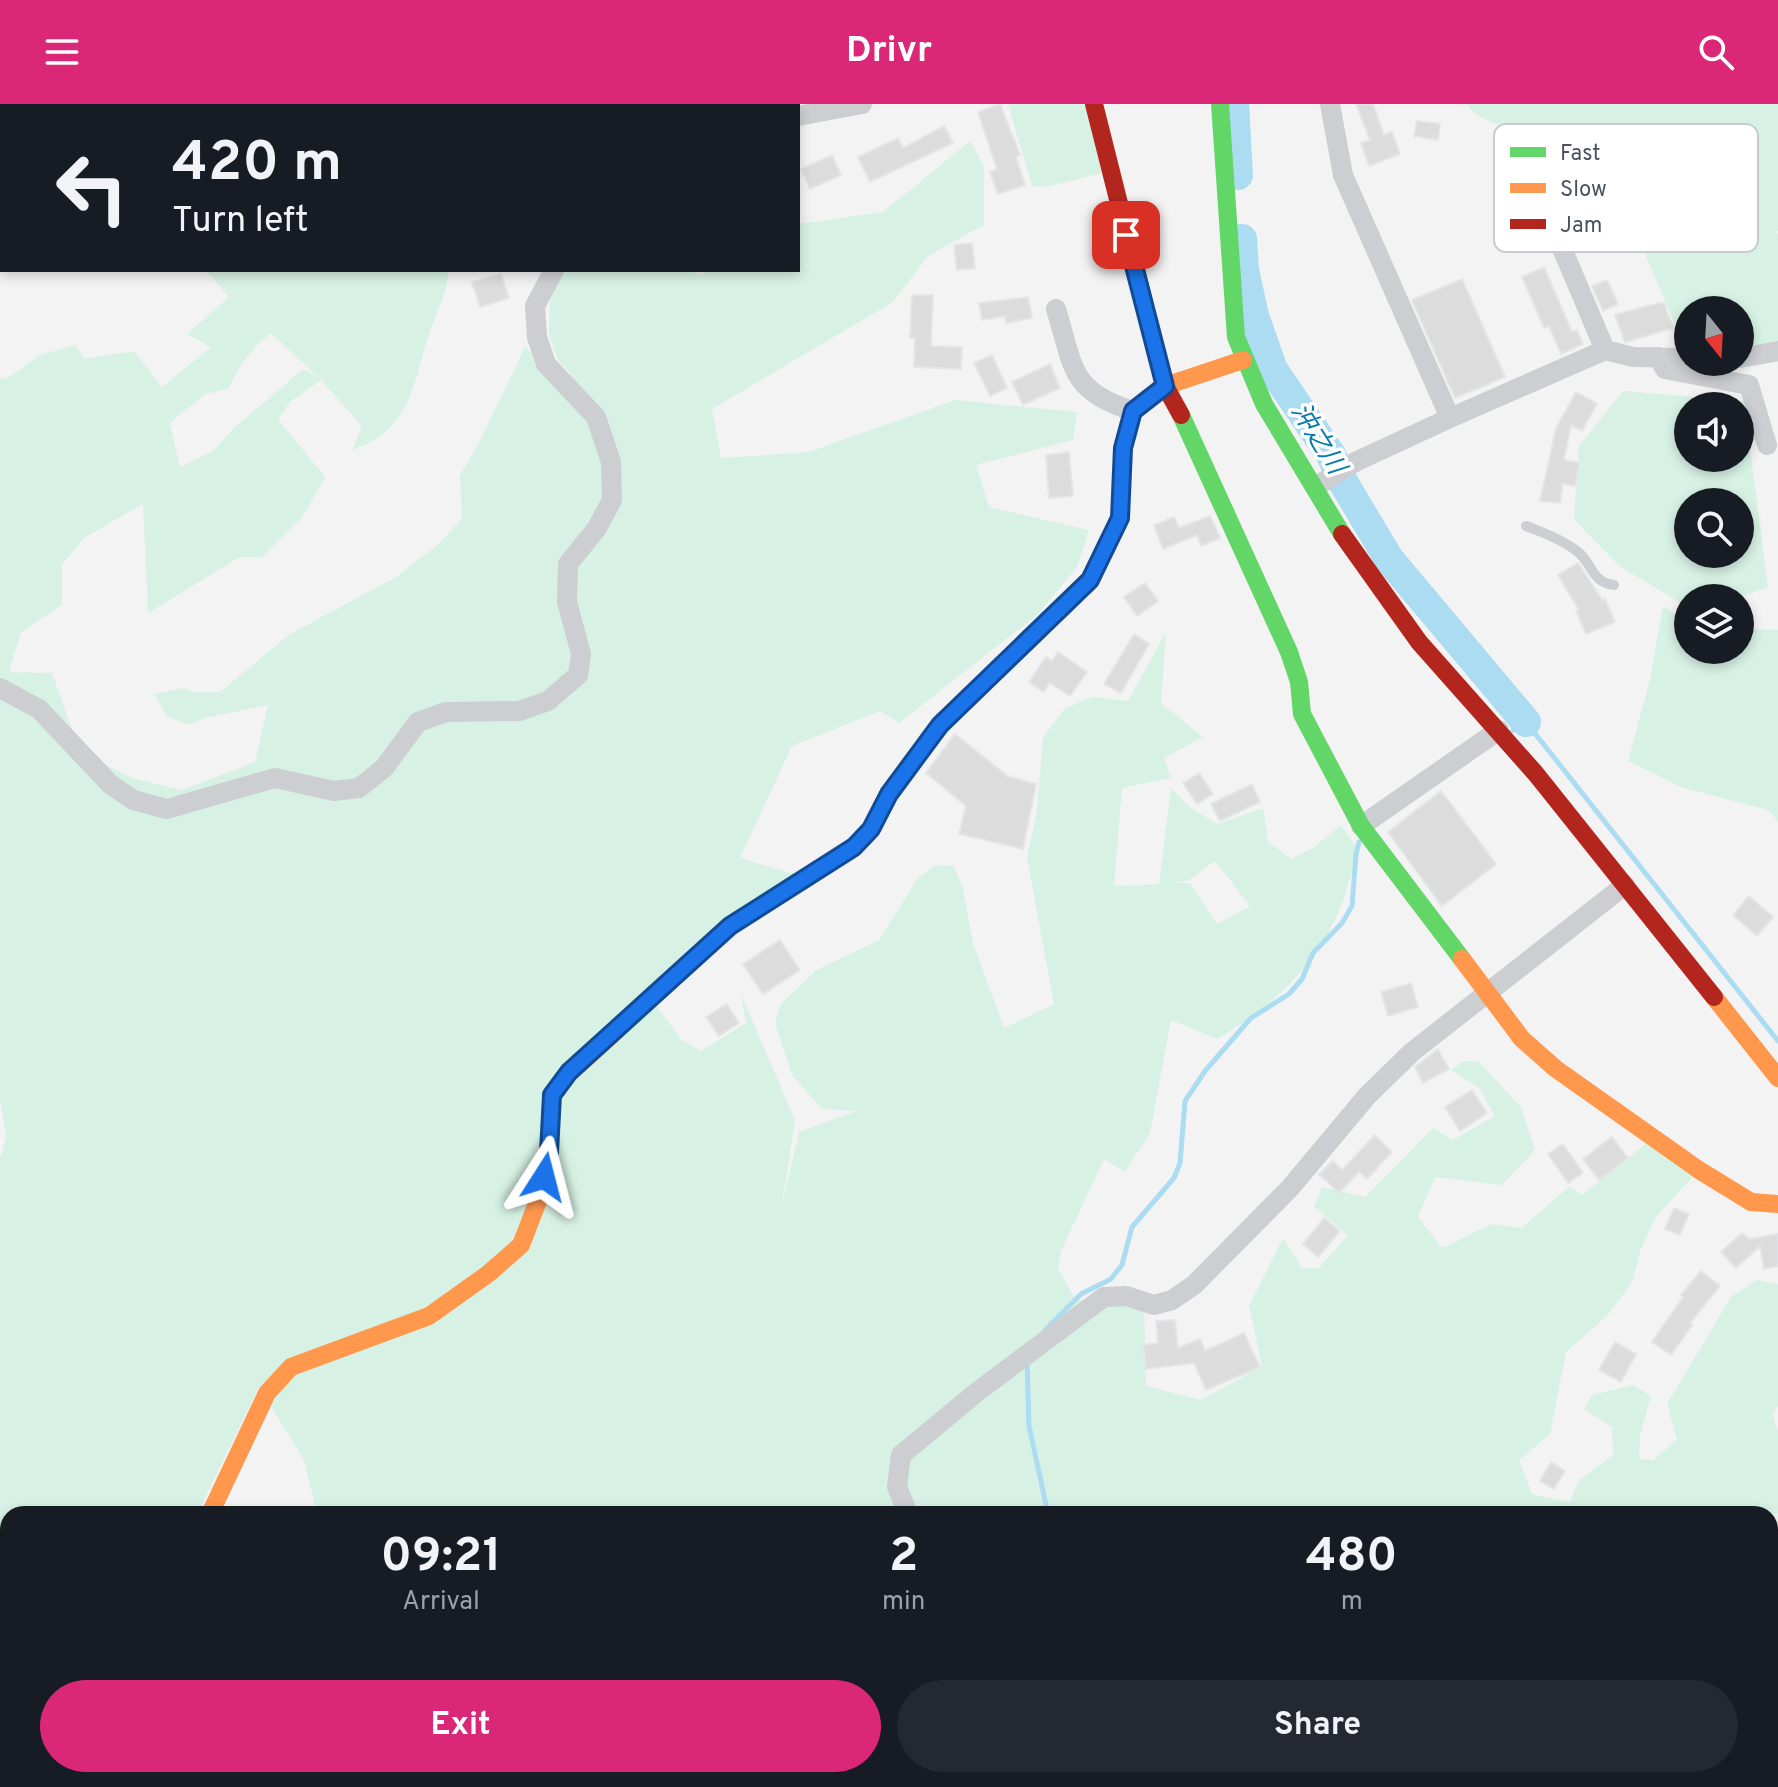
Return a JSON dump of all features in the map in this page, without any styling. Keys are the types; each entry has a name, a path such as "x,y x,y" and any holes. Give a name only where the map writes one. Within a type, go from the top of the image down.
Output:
{"street":[{"path":"800,116 862,104"},
{"path":"1094,104 1165,386 1189,428 1289,652 1299,682 1302,714 1361,826 1522,1039 1556,1069 1699,1170 1751,1202 1778,1204"},
{"path":"1220,104 1236,337 1243,360 1264,404 1355,555 1388,602 1419,642 1499,730 1778,1078"},
{"path":"1330,104 1343,175 1450,418"},
{"path":"1564,252 1605,350"},
{"path":"0,688 39,709 110,784 133,800 167,809 275,778 334,791 359,788 384,768 418,722 446,712 519,711 548,701 578,675 581,654 567,602 568,564 597,528 612,500 611,462 596,417 546,364 537,337 535,306 553,272"},
{"path":"1056,309 1077,376 1083,384 1104,402 1133,411"},
{"path":"1315,487 1355,462 1605,350 1633,357 1674,358"},
{"path":"1754,355 1778,351"},
{"path":"1658,357 1665,369 1749,385 1767,445"},
{"path":"214,1506 272,1385 291,1367 429,1316 488,1274 521,1245 538,1201 549,1152 552,1095 569,1072 730,926 854,847 871,829 889,794 940,725 1090,580 1120,518 1123,448 1133,411 1165,386 1243,360"},
{"path":"1361,826 1499,730"},
{"path":"905,1506 897,1487 901,1455 977,1392 1104,1297 1126,1296 1154,1305 1172,1300 1194,1285 1290,1188 1412,1052 1625,885"}],"lane":[{"path":"1526,526 1564,542 1582,555 1594,576 1603,583 1614,585"}],"green space":[{"path":"1008,104 1085,104 1102,173 1046,187 1032,186"},
{"path":"1466,104 1778,104 1778,231 1771,235 1778,233 1778,345 1754,348 1754,296 1674,296 1674,323 1644,252 1758,252 1758,124 1490,122"},
{"path":"970,141 984,166 984,225 928,256 893,302 712,409 721,458 808,452 956,400 1077,412 1073,440 976,465 989,507 1089,530 1077,567 1037,615 899,723 880,711 792,746 740,858 804,877 653,1001 682,1040 701,1051 746,1023 741,994 795,1120 782,1205 799,1132 856,1111 822,1109 792,1075 775,1024 780,1005 815,971 879,940 918,878 935,865 954,866 963,889 973,943 1004,1028 1054,1004 1027,858 1037,810 1043,737 1065,708 1093,697 1128,701 1166,632 1161,703 1203,737 1164,758 1171,778 1122,788 1114,886 1159,884 1171,788 1190,807 1217,824 1263,808 1268,841 1291,859 1313,848 1341,825 1356,846 1350,878 1327,935 1311,959 1269,1003 1217,1039 1171,1020 1150,1133 1125,1172 1104,1159 1061,1251 1058,1268 1074,1297 1085,1302 1144,1302 1146,1386 1201,1400 1262,1366 1249,1306 1283,1238 1302,1268 1319,1268 1348,1235 1314,1207 1322,1187 1365,1197 1433,1128 1453,1140 1495,1116 1479,1088 1451,1070 1464,1061 1478,1061 1521,1107 1535,1150 1502,1185 1435,1177 1418,1217 1442,1248 1492,1224 1521,1228 1570,1186 1582,1195 1653,1138 1699,1170 1655,1218 1641,1249 1632,1283 1607,1316 1566,1352 1550,1434 1519,1460 1532,1494 1570,1502 1578,1481 1613,1455 1612,1427 1584,1409 1592,1395 1633,1385 1651,1396 1640,1436 1639,1459 1654,1460 1677,1439 1667,1404 1731,1297 1756,1280 1778,1284 1778,1406 1773,1414 1778,1433 1778,1506 315,1506 304,1460 259,1387 201,1506 0,1506 0,1153 1,1158 6,1135 0,1099 0,379 9,377 40,355 75,345 84,359 134,351 162,387 211,347 187,334 229,297 208,272 449,272 445,293 408,401 388,430 352,450 362,426 321,380 290,402 278,419 325,477 303,516 262,557 240,557 148,613 143,504 84,538 62,565 62,605 21,632 9,672 52,673 80,752 132,778 182,790 255,762 268,705 205,718 189,725 167,716 154,694 183,688 195,692 220,692 290,634 396,577 439,544 462,518 460,475 480,441 525,347 579,399 570,373 559,362 549,335 550,302 558,272 695,272 697,275 707,272 800,272 800,224 883,212","holes":["271,333 318,377 303,369 233,429 214,450 180,467 170,423 205,394 228,389 246,358","1215,861 1250,906 1217,924 1190,883 1173,883 1189,880"]},
{"path":"1623,391 1674,395 1674,472 1753,472 1768,588 1754,592 1754,584 1674,584 1674,599 1619,566 1574,519 1579,446"},
{"path":"1663,606 1674,614 1674,664 1754,664 1754,629 1778,630 1778,822 1769,810 1683,788 1628,761 1650,680"}],"building":[{"path":"1000,104 1020,155 1016,157 1025,185 998,194 990,172 997,169 978,112"},
{"path":"1356,104 1373,104 1384,135 1392,132 1400,154 1369,166 1361,143 1370,140"},
{"path":"1417,121 1440,124 1438,140 1414,136"},
{"path":"944,126 953,143 870,182 858,157 898,138 903,148"},
{"path":"832,155 841,175 810,189 801,169"},
{"path":"972,243 975,268 957,270 954,245"},
{"path":"1544,267 1572,332 1577,330 1583,344 1561,354 1549,326 1544,328 1522,277"},
{"path":"501,274 509,298 480,307 472,282"},
{"path":"1462,279 1505,377 1455,398 1412,300"},
{"path":"1607,280 1618,304 1603,311 1592,286"},
{"path":"912,295 933,295 931,346 962,347 961,369 914,367 915,338 910,338"},
{"path":"1028,297 1032,318 1006,323 1005,316 982,320 979,303"},
{"path":"1664,303 1673,328 1625,342 1615,315"},
{"path":"992,355 1007,388 990,396 974,363"},
{"path":"1050,364 1060,388 1023,405 1012,382"},
{"path":"1576,392 1597,404 1582,431 1571,425 1564,460 1580,463 1575,486 1563,484 1560,503 1540,501 1556,428"},
{"path":"1069,452 1073,496 1049,498 1046,455"},
{"path":"1210,516 1220,538 1201,546 1197,535 1163,549 1154,525 1174,517 1179,528"},
{"path":"1578,563 1602,600 1605,599 1615,622 1586,634 1576,611 1579,610 1558,575"},
{"path":"1145,583 1158,601 1137,616 1124,597"},
{"path":"1134,634 1149,644 1121,693 1104,684"},
{"path":"1058,652 1087,672 1070,696 1050,683 1043,692 1029,682 1046,657 1052,661"},
{"path":"955,734 1007,776 1036,784 1023,849 959,834 966,806 926,773"},
{"path":"1199,773 1213,794 1197,804 1183,783"},
{"path":"1252,784 1260,802 1220,821 1211,804"},
{"path":"1441,791 1496,864 1442,906 1388,832"},
{"path":"1749,896 1773,917 1757,936 1733,915"},
{"path":"780,940 800,970 763,994 743,964"},
{"path":"1411,983 1418,1007 1388,1016 1381,992"},
{"path":"727,1004 739,1023 719,1036 706,1017"},
{"path":"1438,1049 1449,1069 1423,1083 1415,1067"},
{"path":"1472,1090 1487,1113 1460,1131 1445,1107"},
{"path":"1375,1135 1392,1152 1367,1179 1359,1172 1339,1193 1319,1174 1333,1161 1342,1170"},
{"path":"1612,1137 1628,1158 1599,1180 1583,1159"},
{"path":"1563,1144 1583,1173 1568,1183 1548,1154"},
{"path":"1674,1208 1689,1214 1680,1235 1665,1229"},
{"path":"1324,1218 1340,1231 1318,1257 1303,1244"},
{"path":"1742,1233 1749,1239 1778,1234 1778,1266 1764,1269 1760,1246 1736,1268 1721,1252"},
{"path":"1701,1271 1720,1286 1690,1323 1693,1324 1671,1355 1652,1342 1683,1297 1681,1295"},
{"path":"1175,1320 1178,1348 1200,1339 1205,1351 1244,1333 1260,1367 1206,1390 1194,1363 1146,1369 1143,1345 1158,1343 1156,1321"},
{"path":"1615,1342 1636,1354 1621,1382 1599,1370"},
{"path":"1551,1462 1565,1471 1554,1489 1540,1481"}],"waterway":[{"name":"沖之川","path":"1234,104 1238,175"},
{"name":"沖之川","path":"1242,239 1244,270 1254,316 1273,370 1331,455 1343,482 1389,559 1526,722"},
{"path":"1512,731 1526,722 1778,1041"},
{"path":"1045,1330 1081,1294 1111,1279 1122,1265 1132,1227 1174,1178 1180,1163 1185,1101 1205,1071 1251,1018 1289,994 1302,979 1313,953 1342,923 1352,906 1359,842"},
{"path":"1027,1360 1029,1426 1046,1506"}],"traffic: fast":[{"path":"1220,104 1236,337 1264,404 1342,534"},
{"path":"1181,415 1289,652 1299,682 1302,714 1361,826 1462,959"},
{"path":"616,1031 730,926 854,847 871,829 889,794 940,725 1015,653"}],"traffic: slow":[{"path":"1015,653 1090,580 1120,518 1123,448 1133,411 1165,386 1243,360"},
{"path":"1462,959 1522,1039 1556,1069 1699,1170 1751,1202 1778,1204"},
{"path":"1714,997 1778,1078"},
{"path":"214,1506 267,1393 291,1367 429,1316 488,1274 521,1245 538,1201 549,1152 552,1095 565,1077 616,1031"}],"traffic: jam":[{"path":"1094,104 1165,386 1181,415"},
{"path":"1342,534 1419,642 1536,774 1714,997"}],"route":[{"path":"544,1177 549,1152 552,1095 569,1072 730,926 854,847 871,829 889,794 940,725 1090,580 1120,518 1123,448 1133,411 1165,386 1126,235"}]}
